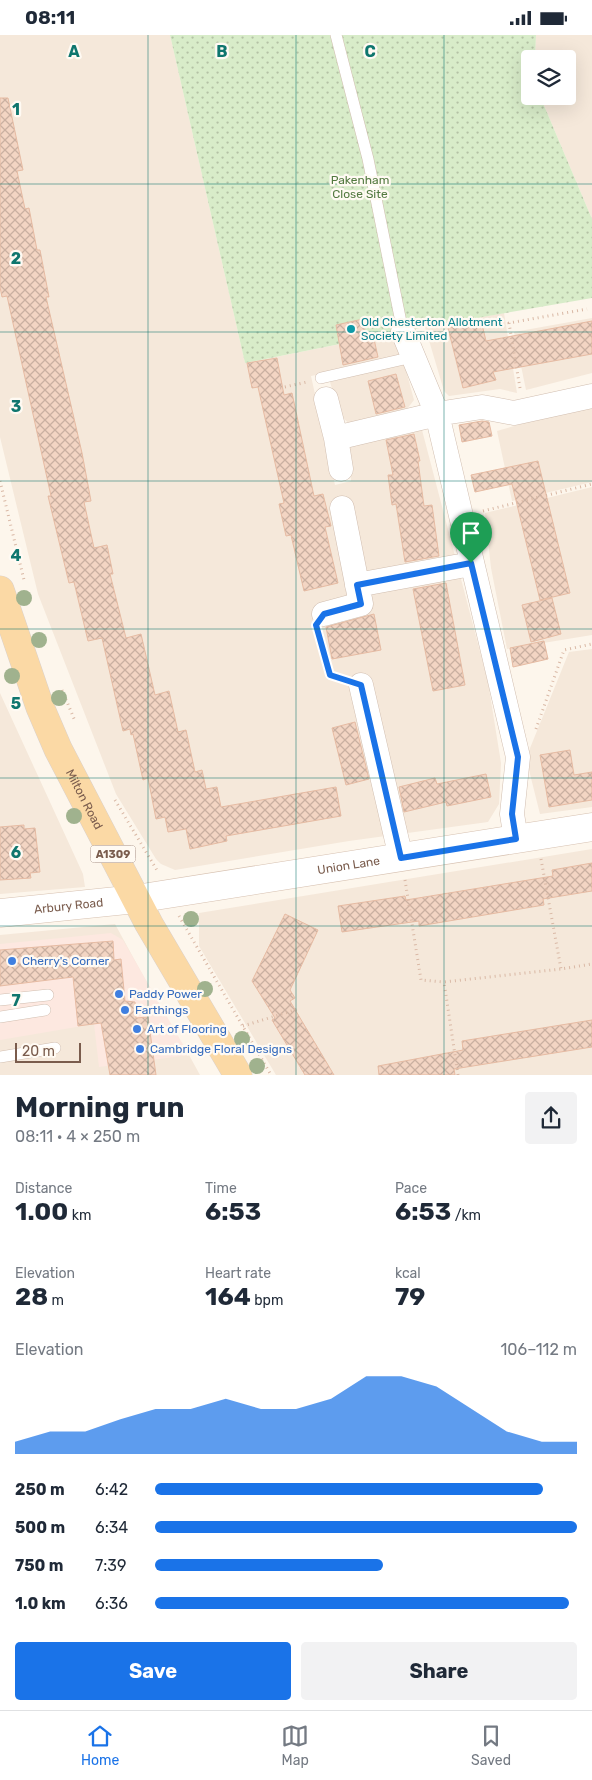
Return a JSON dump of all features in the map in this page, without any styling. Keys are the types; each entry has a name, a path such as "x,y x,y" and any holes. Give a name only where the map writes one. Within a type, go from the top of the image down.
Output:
{"main road":[{"name":"Milton Road","path":"13,587 37,698 58,749 136,899 238,1075"}],"street":[{"path":"403,332 437,415 518,757 512,814 527,837"},
{"path":"323,389 336,438 341,469"},
{"path":"336,438 437,415 482,407 514,413 592,396"},
{"path":"324,614 361,604 342,508"},
{"path":"357,585 471,563"},
{"path":"361,685 401,858"},
{"name":"Union Lane","path":"136,899 592,827"},
{"name":"Arbury Road","path":"0,913 136,899"}],"lane":[{"path":"336,35 368,159 403,332"},
{"path":"323,389 413,357"},
{"path":"0,1000 48,995"},
{"path":"0,1017 45,1010"},
{"path":"0,1057 55,1048"}],"path":[{"path":"524,411 509,323 587,309"},
{"path":"0,481 13,587"},
{"path":"460,516 592,484"},
{"path":"324,614 316,625 330,675 361,685"},
{"path":"518,757 537,727 564,650 592,644"},
{"path":"62,688 77,725"},
{"path":"111,793 162,878"},
{"path":"527,837 561,969"},
{"path":"401,858 421,980 444,982 592,964"},
{"path":"177,912 271,1075"},
{"path":"444,982 458,1075"},
{"path":"243,1026 298,1009"}],"shaded area":[{"path":"0,35 170,35 245,363 396,333 402,357 311,376 335,485 351,481 349,440 422,430 488,682 501,763 499,804 488,822 349,841 175,870 161,864 156,859 116,794 38,594 0,437"},
{"path":"536,35 592,35 592,219 544,105 576,105 576,50 535,50"},
{"path":"504,313 517,393 500,389 449,396 444,391 425,327"},
{"path":"592,318 592,373 526,390 514,332"},
{"path":"404,363 414,400 407,409 349,423 340,416 330,382"},
{"path":"592,404 592,482 512,501 497,431"},
{"path":"592,487 592,635 507,649 491,568 485,513"},
{"path":"592,649 592,807 540,814 526,758 569,652"},
{"path":"0,693 83,874 85,887 0,894"},
{"path":"592,849 592,1075 276,1075 199,946 199,913"},
{"path":"115,924 187,1056 189,1055 200,1075 0,1075 0,935"},
{"path":"111,933 123,940 189,1055 99,1067 94,1024 0,1040 0,944"}],"green space":[{"name":"Pakenham Close Site","path":"170,35 536,35 535,50 521,50 521,105 544,105 592,219 592,298 425,327 245,363"}],"building":[{"path":"0,98 8,98 23,170 17,171 25,209 29,208 37,250 40,250 49,297 46,297 82,453 91,501 84,502 94,548 107,545 113,574 110,574 126,638 141,634 155,695 169,691 178,732 186,730 195,772 202,770 206,789 217,787 221,807 336,787 341,816 226,836 227,841 190,849 186,829 168,832 165,817 156,819 148,778 143,780 133,734 131,735 130,729 123,731 102,638 88,641 74,582 69,583 48,496 51,496 7,296 2,297 0,287"},
{"path":"363,319 367,340 374,339 378,357 343,365 336,325"},
{"path":"481,320 486,341 592,321 592,354 493,372 496,380 463,388 448,328"},
{"path":"277,358 284,395 292,393 314,496 323,494 331,526 325,527 338,583 304,591 291,535 286,536 279,504 284,503 258,387 252,388 247,363"},
{"path":"396,374 405,407 376,414 368,381"},
{"path":"482,421 489,422 492,436 462,442 459,425"},
{"path":"414,434 420,461 418,461 424,506 432,505 439,556 405,562 396,504 392,505 388,475 393,475 386,440"},
{"path":"538,461 570,593 540,600 512,484 475,492 471,475"},
{"path":"446,583 465,685 433,691 413,589"},
{"path":"552,598 561,634 531,642 522,605"},
{"path":"374,614 381,650 332,659 326,627"},
{"path":"544,641 548,659 513,667 510,648"},
{"path":"355,722 369,779 346,785 332,728"},
{"path":"570,750 574,775 592,772 592,800 549,807 540,755"},
{"path":"486,774 491,797 447,806 446,802 404,812 399,787 435,778 437,784"},
{"path":"24,825 24,829 35,828 40,872 30,873 31,878 0,880 0,827"},
{"path":"592,863 592,891 543,899 544,905 419,926 419,921 342,932 338,906 405,896 406,900 553,876 552,870"},
{"path":"285,914 318,930 290,990 295,998 290,1001 334,1075 305,1075 272,1020 275,1018 252,981"},
{"path":"113,941 114,960 121,959 125,1001 135,1002 136,1018 148,1017 156,1075 110,1075 101,1023 78,1026 73,977 0,986 0,950"},
{"path":"592,1020 592,1047 454,1069 455,1075 379,1075 378,1066 463,1050 462,1041"}],"place":[{"name":"Old Chesterton Allotment Society Limited","path":"351,329"},
{"name":"Cherry's Corner","path":"12,961"},
{"name":"Paddy Power","path":"119,994"},
{"name":"Farthings","path":"125,1010"},
{"name":"Art of Flooring","path":"137,1029"},
{"name":"Cambridge Floral Designs","path":"140,1049"}],"route":[{"path":"471,563 518,757 512,814 516,839 401,858 361,685 330,675 316,625 324,614 361,604 357,585 471,563"}]}
